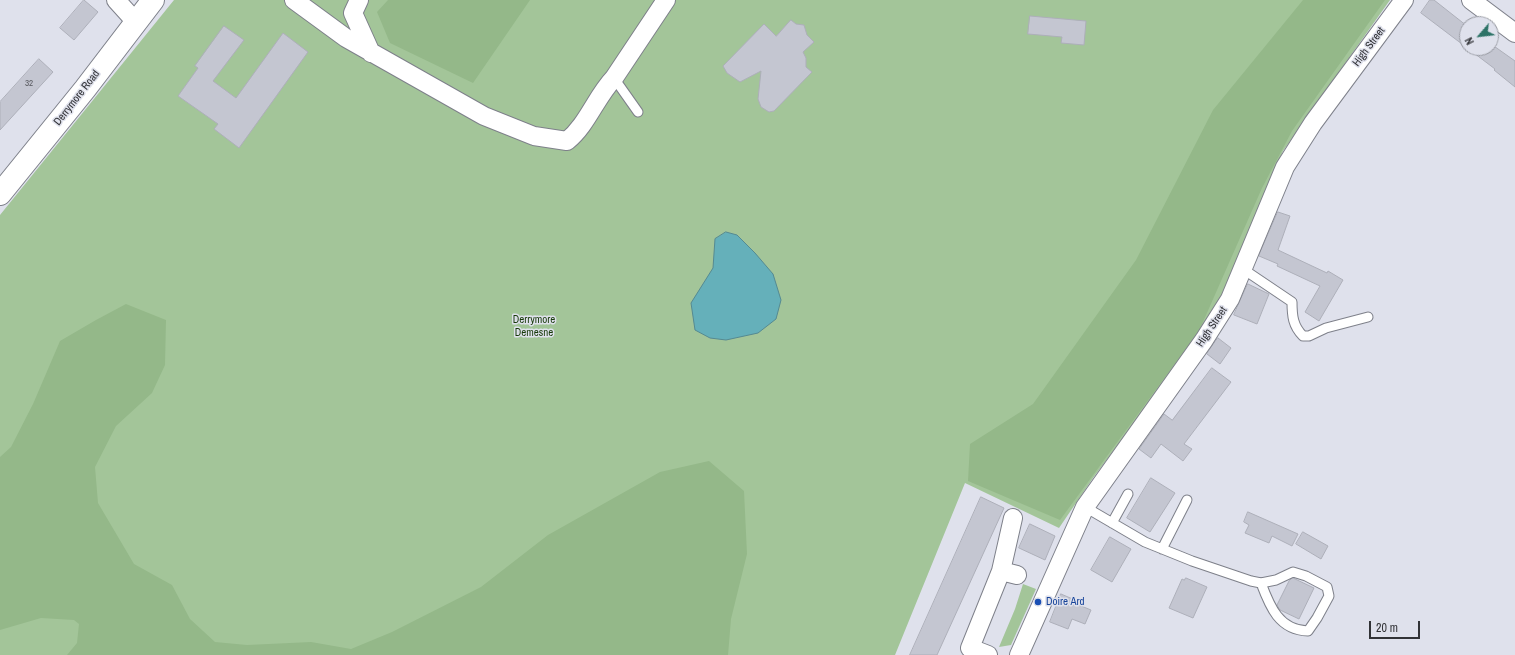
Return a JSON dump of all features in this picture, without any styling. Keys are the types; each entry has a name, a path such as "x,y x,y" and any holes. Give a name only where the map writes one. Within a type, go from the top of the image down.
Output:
{"main road":[{"name":"Derrymore Road","path":"0,194 85,89 153,0"}],"street":[{"path":"116,0 136,21"},
{"path":"294,0 346,38 484,116 534,136 567,141 575,135 605,88 614,78 666,0"},
{"path":"359,0 353,13 371,53"},
{"name":"High Street","path":"1019,655 1085,507 1204,340 1230,299 1285,167 1313,123 1404,0"},
{"path":"1471,0 1515,33"},
{"path":"988,655 968,652 1009,573 1013,518"}],"lane":[{"path":"614,78 638,112"},
{"path":"1243,269 1292,302 1293,322 1303,336 1309,336 1326,328 1368,317"},
{"path":"1112,523 1128,494"},
{"path":"1162,549 1187,500"},
{"path":"1085,507 1145,542 1198,563 1261,583 1276,580 1293,572 1306,576 1327,586 1329,596 1308,631 1300,630 1281,621 1269,605 1261,583"}],"green space":[{"name":"Derrymore Demesne","path":"174,0 1390,0 1283,151 1210,322 1093,478 1059,528 965,483 895,655 0,655 0,215"},
{"path":"388,0 530,0 473,83 390,43 377,12"},
{"path":"1303,0 1385,0 1292,131 1262,188 1199,331 1060,520 968,481 970,444 1033,404 1136,260 1213,110"},
{"path":"126,304 166,320 165,365 152,393 116,426 95,467 98,503 134,564 172,585 190,619 215,642 247,645 311,642 351,649 392,632 481,587 548,535 660,472 709,461 744,491 747,554 731,619 728,655 67,655 77,643 79,624 74,620 41,618 0,630 0,457 11,447 33,404 60,341"},
{"path":"1023,584 1036,589 1011,645 999,647 1015,609"}],"water":[{"path":"726,232 737,235 773,274 781,300 776,319 758,333 726,340 710,338 695,330 691,303 713,268 715,239"}],"building":[{"path":"84,0 98,12 74,40 60,28"},
{"path":"1430,0 1434,0 1459,20 1459,42 1421,13"},
{"path":"1030,16 1086,21 1084,45 1061,43 1062,37 1028,34"},
{"path":"791,20 796,24 804,25 807,35 814,42 803,52 806,58 806,67 812,72 774,111 769,112 761,107 758,99 761,71 740,82 727,73 723,66 764,24 776,36"},
{"path":"224,26 244,40 213,81 236,98 283,33 308,52 239,148 214,129 218,124 178,96 198,68 195,66"},
{"path":"1499,50 1515,61 1515,87 1494,70 1495,69 1478,56 1499,56"},
{"path":"39,59 53,72 0,130 0,102"},
{"path":"1278,212 1290,216 1278,250 1327,273 1328,271 1343,280 1319,321 1305,312 1320,286 1277,266 1278,264 1259,256"},
{"path":"1248,284 1269,294 1257,324 1234,315"},
{"path":"1218,338 1231,348 1220,364 1207,354"},
{"path":"1212,368 1231,382 1184,444 1192,449 1183,461 1161,444 1151,458 1139,449 1164,414 1172,420"},
{"path":"1151,478 1175,493 1150,532 1127,518"},
{"path":"981,497 1004,508 937,655 910,655"},
{"path":"1248,512 1298,534 1292,546 1272,536 1269,543 1245,533 1249,525 1244,522"},
{"path":"1030,524 1055,536 1045,560 1019,548"},
{"path":"1303,532 1328,546 1321,559 1296,544"},
{"path":"1110,537 1131,549 1112,582 1091,570"},
{"path":"1186,578 1207,587 1193,618 1169,608 1182,579 1184,580"},
{"path":"1293,578 1314,588 1299,619 1280,610 1277,605 1289,581"},
{"path":"1061,594 1075,600 1074,603 1091,610 1085,624 1072,619 1068,629 1050,622"}],"place":[{"name":"Doire Ard","path":"1038,602"}]}
